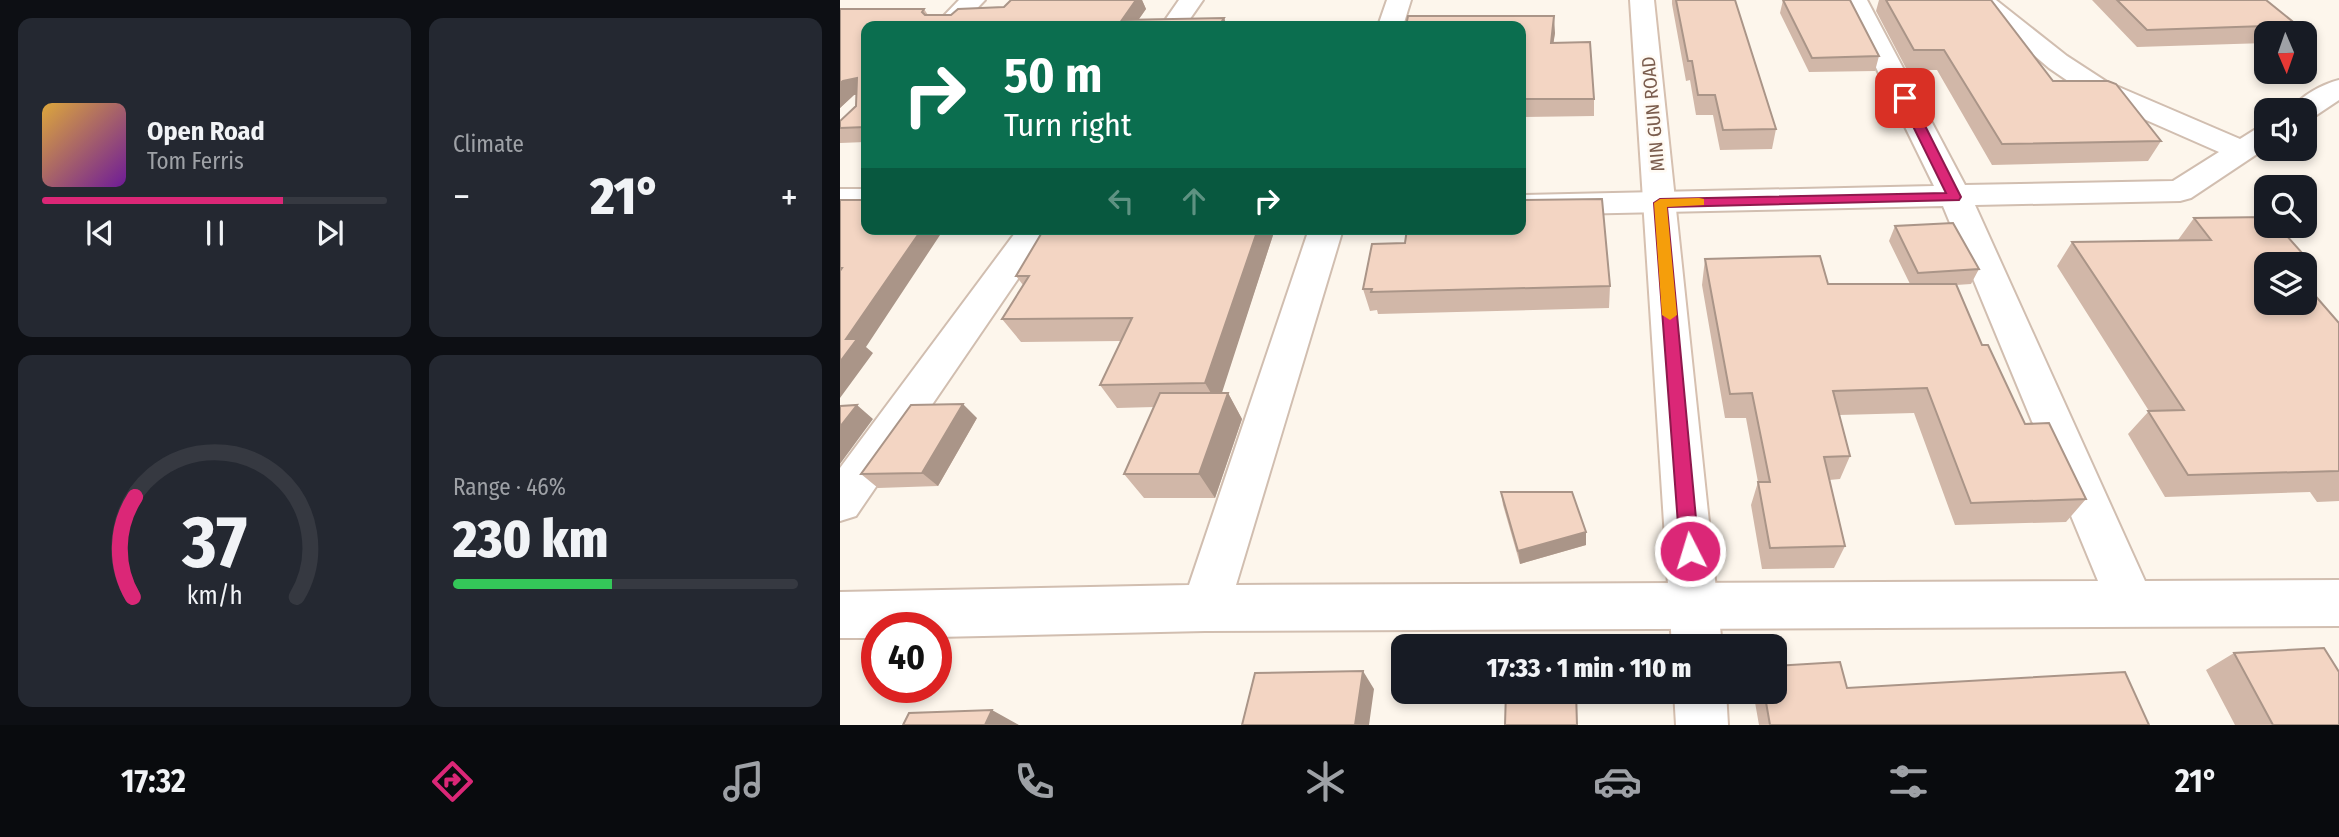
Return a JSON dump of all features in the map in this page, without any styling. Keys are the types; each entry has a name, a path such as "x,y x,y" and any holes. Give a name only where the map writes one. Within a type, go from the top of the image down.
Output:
{"street":[{"path":"951,21 973,0"},
{"path":"1176,21 1191,0"},
{"path":"1393,21 1399,0"},
{"name":"MIN GUN ROAD","path":"1642,0 1696,625"},
{"path":"1855,0 1955,197 2131,603"},
{"path":"1981,0 2058,62 2096,88 2254,143"},
{"path":"2317,102 2339,88"},
{"path":"1526,205 2180,191 2254,144"},
{"path":"840,199 861,199"},
{"path":"840,502 1032,235"},
{"path":"1205,608 1324,235"},
{"path":"840,615 1205,608 1696,625 2131,603 2339,603"},
{"path":"1701,704 1702,725"}],"building":[{"path":"1011,0 1136,0 1122,20 1224,18 1222,21 861,21 861,127 840,128 840,121 856,106 857,78 840,83 840,9 924,9 922,12 925,15 951,15 958,9 1004,7"},
{"path":"1676,0 1735,0 1776,129 1723,130 1715,95 1698,95"},
{"path":"1783,0 1850,0 1879,56 1812,58"},
{"path":"1886,0 1991,0 2053,81 2108,81 2116,84 2161,141 2002,144 1944,50 1914,50"},
{"path":"2117,0 2266,0 2292,21 2254,21 2254,26 2147,30"},
{"path":"1408,16 1554,16 1551,43 1590,42 1594,99 1526,99 1526,21 1407,21"},
{"path":"1602,199 1610,286 1371,292 1372,289 1363,289 1372,244 1405,243 1406,235 1526,235 1526,200"},
{"path":"840,200 861,200 861,235 918,235 846,339 857,339 840,362 842,268"},
{"path":"2254,217 2254,238 2289,238 2301,252 2254,252 2254,315 2317,315 2317,298 2339,323 2339,471 2188,475 2148,411 2184,410 2072,242 2211,240 2194,218"},
{"path":"1953,223 1979,269 1918,273 1895,226"},
{"path":"1040,235 1256,235 1205,383 1100,385 1132,318 1002,319 1029,276 1016,276"},
{"path":"1820,256 1828,284 1956,284 1982,345 1988,345 2025,424 2049,423 2086,499 1971,503 1927,388 1833,391 1850,456 1824,457 1845,546 1770,548 1758,482 1770,482 1752,393 1730,394 1705,259"},
{"path":"1160,393 1228,393 1199,474 1124,474"},
{"path":"963,404 922,473 861,474 911,405"},
{"path":"857,405 840,427 840,406"},
{"path":"1501,492 1572,492 1586,532 1518,551"},
{"path":"2324,648 2339,672 2339,725 2273,725 2234,653"},
{"path":"1840,662 1847,688 2125,672 2149,725 1770,725 1766,704 1787,704 1787,665"},
{"path":"1363,671 1355,725 1242,725 1255,673"},
{"path":"1506,704 1576,704 1577,725 1505,725"},
{"path":"992,710 985,725 903,725 909,713"}],"slow traffic":[{"path":"1670,315 1660,203 1699,202"}],"route":[{"path":"1690,551 1660,203 1955,197 1905,98"}]}
